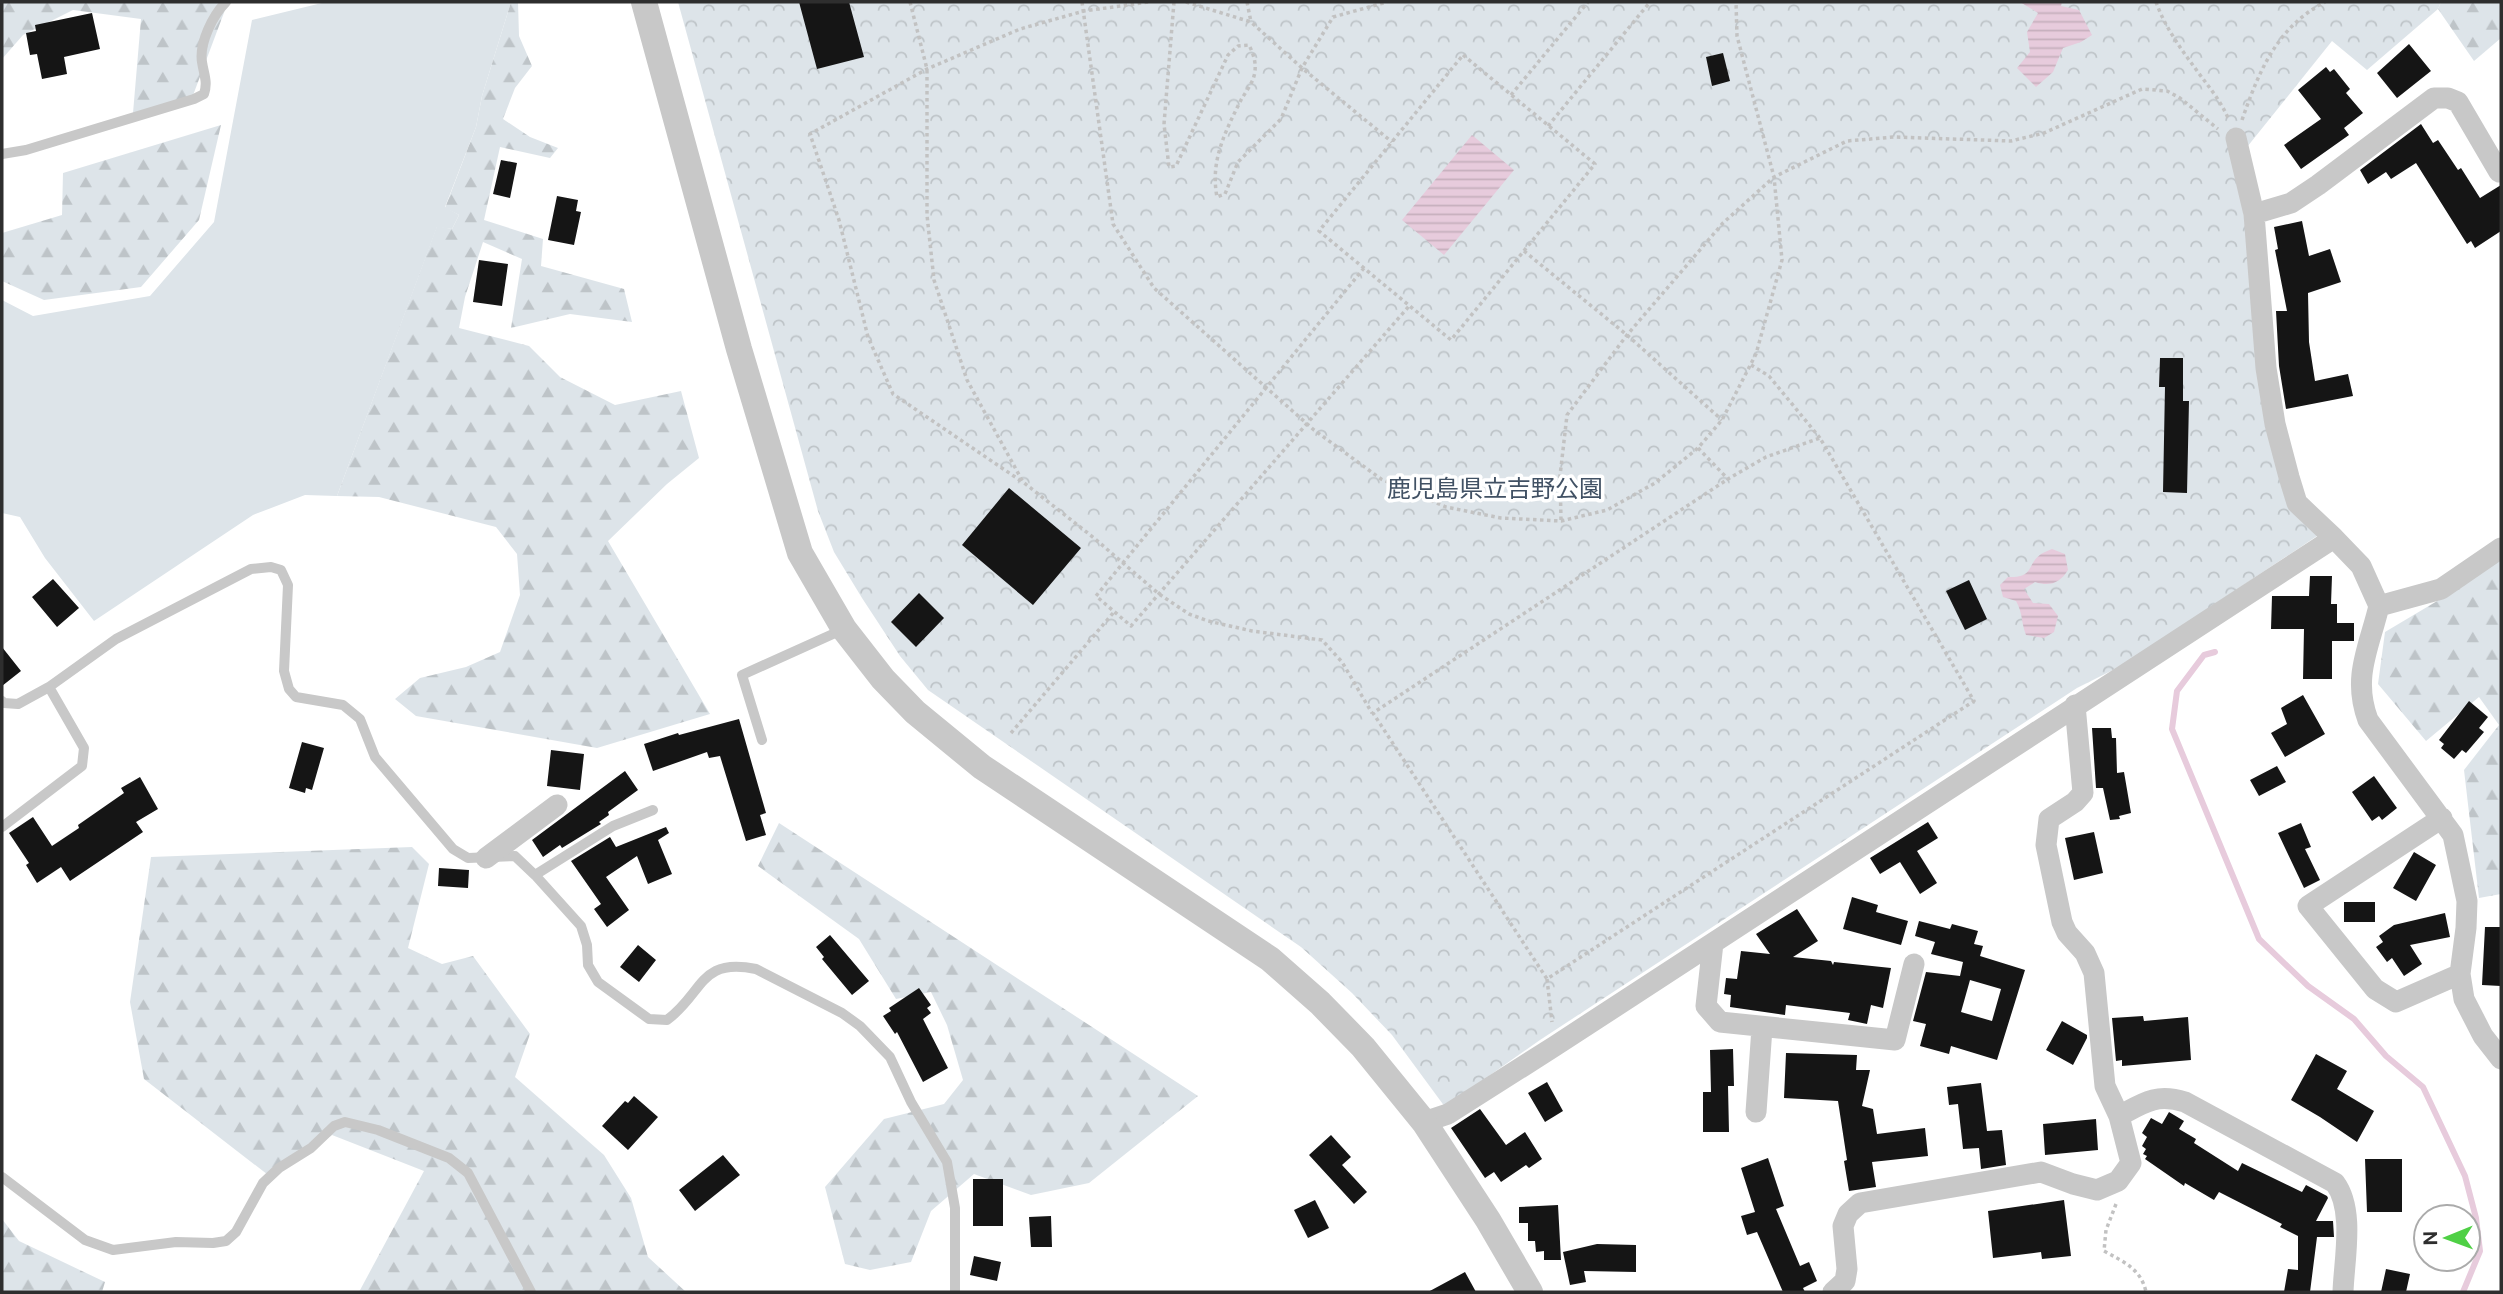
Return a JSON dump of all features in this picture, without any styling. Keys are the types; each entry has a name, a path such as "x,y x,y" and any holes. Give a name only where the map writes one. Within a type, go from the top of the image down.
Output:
{"street":[{"path":"644,2 739,349 800,553 844,629 883,679 915,712 982,767 1270,959 1320,1003 1363,1047 1424,1122 1488,1220 1530,1292"},
{"path":"2254,214 2291,203 2434,98 2458,102 2498,172"},
{"path":"2236,138 2254,214 2266,368 2275,424 2297,503 2361,566 2379,606 2360,672 2361,700 2368,720 2453,835 2467,901 2460,974 2465,999 2483,1036 2501,1059"},
{"path":"1424,1122 1448,1114 1555,1046 2334,538"},
{"path":"2379,606 2441,589 2501,548"},
{"path":"1833,1292 1845,1281 1847,1269 1843,1226 1848,1214 1860,1203 2041,1172 2098,1190 2118,1181 2130,1164 2119,1116 2105,1086 2094,973 2085,953 2067,933 2062,922 2046,845 2049,819 2075,802 2082,793 2075,705"},
{"path":"486,858 557,805"},
{"path":"2442,818 2308,906 2375,989 2396,1002 2460,974"},
{"path":"1713,943 1706,1006 1720,1022 1762,1028 1895,1040 1914,964"},
{"path":"1756,1112 1762,1028"},
{"path":"2119,1116 2149,1100 2174,1098 2335,1183 2341,1191 2346,1208 2343,1292"}],"lane":[{"path":"2,154 26,150 204,94 207,85 201,60 202,47 219,9 226,2"},
{"path":"2,701 18,704 49,687 116,639 251,569 271,567 281,570 288,585 284,671 289,689 296,697 343,705 360,719 375,757 453,849 468,858 515,856 535,875 581,926 587,945 588,965 597,982 649,1019 667,1020 682,1009 703,980 716,970 742,966 756,969 842,1013 860,1026 890,1058 911,1102 947,1162 955,1208 955,1292"},
{"path":"762,740 743,676 844,629"},
{"path":"2,827 82,766 84,748 49,687"},
{"path":"535,875 612,826 653,810"},
{"path":"2,1177 85,1240 113,1250 176,1242 226,1241 236,1232 263,1183 334,1126 345,1122 378,1130 449,1158 468,1173 531,1292"}],"path":[{"path":"910,2 927,69 927,215 934,280 967,380 1023,482"},
{"path":"1082,2 1113,223 1154,288 1307,424 1381,479 1446,507 1501,517 1561,521 1607,510 1655,484 1698,448 1722,420 1751,365 1782,260 1774,177 1737,36 1736,2"},
{"path":"1149,2 1084,11 1020,29 927,69 810,134 839,220 868,337 893,394 1023,482 1159,594 1189,614 1208,621 1252,631 1322,640 1342,662 1547,979 1555,1046"},
{"path":"1174,2 1164,124 1170,167 1177,166 1228,55 1238,46 1249,44 1255,58 1254,76 1226,131 1215,164 1213,180 1217,197 1225,194 1238,162 1281,119 1302,68 1332,17 1387,2"},
{"path":"1186,2 1251,22 1392,142"},
{"path":"1247,2 1251,22"},
{"path":"1511,95 1588,2"},
{"path":"1548,126 1650,2"},
{"path":"2156,2 2160,14 2193,66 2222,104 2236,138"},
{"path":"2236,138 2256,81 2273,48 2312,9 2325,2"},
{"path":"1462,55 1511,95 1595,164 1451,340 1319,231 1462,55"},
{"path":"1561,521 1560,477 1567,415 1627,334 1723,223 1774,177 1847,141 1894,136 2011,141 2044,133 2142,89 2166,91 2180,98 2222,132 2236,138"},
{"path":"1524,251 1627,334 1722,420"},
{"path":"1364,268 1096,596 1114,612 1131,626 1410,306"},
{"path":"1547,979 1973,701 1820,438 1769,376 1751,365"},
{"path":"1373,713 1728,479 1766,457 1820,438"},
{"path":"1698,448 1728,479"},
{"path":"1011,733 1114,612"},
{"path":"2116,1204 2106,1230 2105,1251 2136,1271 2146,1292"}],"green space":[{"path":"2,2 228,2 192,98 133,113 141,19 73,10 23,35 2,59"},
{"path":"326,2 511,2 482,96 476,127 445,207 459,215 452,229 437,227 337,496 305,495 253,515 94,621 45,558 20,517 2,513 2,300 33,316 150,296 214,222 252,20"},
{"path":"511,2 518,2 519,36 532,66 515,88 503,119 530,137 558,148 550,158 500,147 484,220 543,239 541,266 624,289 632,322 570,314 511,328 522,259 483,242 465,297 459,328 529,346 560,377 615,405 681,391 699,458 667,484 608,541 710,714 597,748 416,716 395,699 420,678 466,667 500,652 520,595 517,554 496,527 379,497 337,496 437,226 452,229 459,215 445,208 476,127 482,96"},
{"name":"鹿児島県立吉野公園","path":"678,2 2441,2 2438,9 2367,70 2332,41 2235,162 2267,413 2320,534 2125,664 2077,688 1540,1040 1445,1107 1392,1035 1352,993 1301,947 928,690 900,656 834,552 818,511"},
{"path":"2441,2 2501,2 2501,38 2474,61 2438,9"},
{"path":"221,125 199,220 141,287 44,300 2,281 2,233 62,215 63,173"},
{"path":"2501,556 2501,894 2479,898 2464,770 2499,725 2479,697 2426,741 2378,684 2385,632 2459,588"},
{"path":"779,823 1198,1096 1089,1183 1031,1195 974,1174 931,1211 911,1262 870,1270 845,1264 825,1187 884,1119 944,1104 963,1080 947,1025 931,992 896,999 859,939 758,866"},
{"path":"412,847 429,864 408,948 442,964 473,956 530,1034 515,1077 604,1155 631,1198 648,1257 686,1292 359,1292 424,1171 332,1135 272,1178 144,1079 130,1002 151,857"},
{"path":"2,1219 19,1241 105,1282 102,1292 2,1292"}],"shaded area":[{"path":"2020,2 2062,2 2061,6 2079,10 2092,35 2063,48 2053,72 2036,87 2017,68 2030,52 2027,32 2038,13"},
{"path":"1472,135 1514,170 1444,255 1402,220"},
{"path":"2052,549 2065,554 2068,570 2054,583 2035,582 2024,589 2033,603 2049,604 2058,616 2054,632 2044,638 2026,635 2016,601 2003,597 2000,585 2008,577 2026,573 2036,558"}],"building":[{"path":"799,2 849,2 864,57 817,69"},
{"path":"92,13 100,49 64,57 67,74 42,79 37,54 30,55 26,33 36,31 35,25"},
{"path":"2409,44 2431,71 2397,98 2377,73"},
{"path":"1723,53 1730,81 1712,86 1706,57"},
{"path":"2326,67 2330,72 2334,69 2350,89 2346,93 2363,113 2344,128 2349,135 2301,169 2284,145 2321,119 2298,90"},
{"path":"2421,124 2433,143 2438,140 2458,170 2461,168 2480,198 2501,185 2501,231 2475,248 2471,241 2467,244 2416,163 2391,179 2386,172 2368,184 2360,170"},
{"path":"501,160 517,163 510,198 493,194"},
{"path":"557,196 578,200 576,211 581,212 574,245 548,240"},
{"path":"2302,221 2309,256 2330,249 2341,282 2308,293 2309,342 2315,381 2348,374 2353,396 2286,409 2279,366 2276,311 2287,311 2275,250 2278,249 2274,227"},
{"path":"479,260 508,264 502,306 473,302"},
{"path":"2160,358 2183,358 2183,401 2189,401 2187,493 2163,492 2165,387 2159,387"},
{"path":"1009,488 1081,548 1033,605 962,545"},
{"path":"2310,576 2332,576 2331,604 2337,604 2337,623 2354,623 2354,641 2332,641 2332,679 2303,679 2304,629 2271,629 2272,596 2309,596"},
{"path":"53,579 79,608 57,627 32,597"},
{"path":"1969,580 1987,619 1965,630 1946,591"},
{"path":"919,593 944,618 916,647 891,622"},
{"path":"2,647 21,671 2,686"},
{"path":"2303,695 2325,734 2285,757 2271,733 2287,724 2281,708"},
{"path":"2469,701 2488,717 2479,728 2484,732 2466,753 2462,750 2454,759 2441,748 2444,744 2439,740"},
{"path":"739,719 766,813 760,815 766,835 746,841 720,756 709,758 707,752 653,771 644,744"},
{"path":"2092,728 2111,728 2112,738 2116,738 2117,773 2124,772 2131,813 2119,816 2120,819 2110,820 2103,788 2096,788"},
{"path":"302,742 324,748 312,790 306,788 305,793 289,788"},
{"path":"551,750 584,754 580,790 547,786"},
{"path":"2277,766 2286,782 2259,796 2250,780"},
{"path":"625,771 638,790 608,812 609,815 599,822 601,824 543,857 532,840"},
{"path":"2374,776 2397,808 2382,820 2379,816 2372,821 2352,792"},
{"path":"140,777 158,809 136,822 143,832 70,881 61,867 37,883 26,865 29,863 9,833 33,817 52,846 124,793 121,788"},
{"path":"1928,822 1938,838 1917,851 1937,883 1920,894 1900,862 1880,874 1870,858"},
{"path":"2301,823 2311,847 2305,849 2320,880 2304,888 2278,833"},
{"path":"666,827 669,833 658,840 672,874 648,884 637,856 606,877 629,910 607,927 594,909 601,904 571,861 610,837 616,847"},
{"path":"2094,832 2103,873 2074,880 2065,838"},
{"path":"2414,852 2436,865 2416,901 2393,888"},
{"path":"439,868 469,870 468,888 438,886"},
{"path":"1852,897 1878,905 1876,912 1908,921 1901,945 1843,929"},
{"path":"2344,902 2375,902 2375,922 2344,922"},
{"path":"1797,909 1818,941 1793,957 1831,961 1833,965 1834,962 1891,968 1883,1008 1871,1005 1867,1024 1848,1020 1850,1013 1786,1005 1785,1015 1730,1007 1731,995 1724,994 1726,978 1737,979 1741,951 1770,954 1756,934"},
{"path":"2445,913 2450,937 2410,945 2422,964 2404,976 2392,958 2387,962 2376,947 2383,942 2379,936 2394,925"},
{"path":"1919,921 1950,929 1952,924 1978,931 1974,944 1983,946 1980,956 2025,970 1997,1060 1951,1046 1949,1054 1920,1046 1926,1024 1913,1021 1926,972 1960,976 1963,962 1931,954 1935,942 1915,936","holes":["1970,980 2001,989 1992,1021 1961,1012"]},
{"path":"2485,927 2501,927 2501,986 2482,985"},
{"path":"830,935 869,981 852,995 822,959 824,957 816,947"},
{"path":"638,945 656,960 639,982 620,967"},
{"path":"919,988 931,1005 927,1008 931,1013 923,1019 948,1068 923,1082 897,1032 895,1034 883,1016 891,1011 889,1008"},
{"path":"2143,1016 2144,1021 2188,1017 2191,1060 2122,1066 2122,1060 2116,1061 2112,1018"},
{"path":"2062,1021 2087,1035 2073,1065 2046,1050"},
{"path":"1733,1049 1734,1086 1728,1086 1729,1132 1703,1132 1703,1092 1711,1092 1710,1050"},
{"path":"1786,1053 1857,1055 1856,1070 1870,1070 1862,1106 1873,1109 1877,1134 1925,1128 1928,1156 1872,1162 1876,1187 1849,1191 1838,1101 1784,1098"},
{"path":"2316,1054 2347,1071 2337,1089 2374,1111 2357,1142 2291,1100"},
{"path":"1547,1082 1563,1111 1545,1122 1528,1093"},
{"path":"1981,1083 1987,1131 2002,1130 2006,1165 1981,1169 1979,1148 1963,1149 1958,1104 1949,1105 1947,1087"},
{"path":"634,1096 658,1117 628,1150 602,1126 625,1101 628,1103"},
{"path":"1480,1109 1506,1145 1525,1132 1542,1159 1529,1168 1526,1165 1501,1182 1494,1172 1485,1178 1451,1128"},
{"path":"2169,1112 2184,1121 2179,1129 2196,1139 2194,1143 2238,1171 2242,1163 2302,1192 2306,1185 2327,1196 2316,1221 2333,1221 2334,1237 2317,1237 2310,1292 2284,1292 2288,1269 2298,1270 2298,1236 2280,1227 2282,1224 2219,1192 2214,1200 2185,1183 2184,1186 2145,1159 2147,1156 2143,1154 2146,1149 2142,1146 2147,1137 2142,1133 2151,1118 2162,1124"},
{"path":"2096,1119 2098,1150 2045,1155 2043,1124"},
{"path":"1331,1135 1351,1157 1342,1165 1367,1192 1354,1204 1309,1155"},
{"path":"723,1155 740,1175 695,1211 679,1190"},
{"path":"1768,1158 1784,1206 1776,1209 1800,1266 1809,1262 1817,1281 1803,1288 1805,1292 1783,1292 1757,1232 1747,1235 1741,1216 1755,1212 1741,1168"},
{"path":"2365,1159 2402,1159 2402,1212 2367,1212"},
{"path":"973,1179 1003,1179 1003,1226 973,1226"},
{"path":"1315,1200 1329,1228 1308,1238 1294,1210"},
{"path":"2064,1200 2071,1256 2042,1259 2041,1252 1993,1258 1988,1211"},
{"path":"1558,1205 1561,1260 1544,1260 1544,1251 1536,1252 1535,1241 1528,1241 1528,1223 1519,1223 1519,1207"},
{"path":"1051,1216 1052,1247 1031,1247 1029,1217"},
{"path":"1597,1244 1636,1245 1636,1272 1584,1271 1586,1282 1570,1285 1563,1252"},
{"path":"974,1256 1001,1262 997,1281 970,1275"},
{"path":"2386,1269 2410,1274 2406,1292 2381,1292"},
{"path":"1465,1272 1476,1292 1428,1292"}],"waterway":[{"path":"2215,652 2204,655 2177,691 2172,729 2259,939 2308,986 2354,1019 2386,1056 2423,1087 2465,1176 2476,1218 2480,1251 2463,1292"}]}
